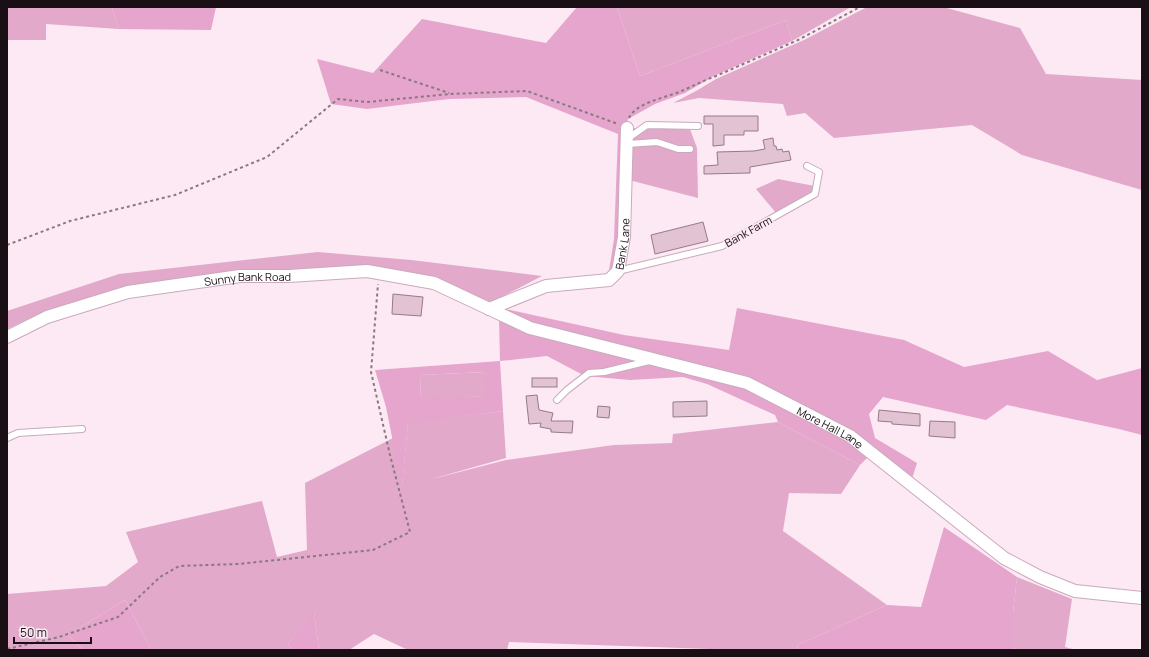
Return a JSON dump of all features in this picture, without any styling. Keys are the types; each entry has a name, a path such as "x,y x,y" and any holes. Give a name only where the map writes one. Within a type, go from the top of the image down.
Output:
{"street":[{"name":"Bank Lane","path":"489,309 546,286 609,280 618,271 624,237 627,137"},
{"name":"Sunny Bank Road","path":"7,337 48,316 128,292 240,276 289,276 367,271 434,283 489,309"},
{"name":"More Hall Lane","path":"489,309 530,328 747,384 850,436 1004,558 1040,577 1075,591 1142,598"}],"lane":[{"path":"627,137 647,126 698,126"},
{"path":"627,137 657,142 678,149 690,149"},
{"name":"Bank Farm","path":"618,271 722,246 762,224 815,194 819,172 807,166"},
{"path":"557,400 567,390 589,374 604,372 653,360"},
{"path":"7,438 18,433 82,429"}],"path":[{"path":"7,245 70,221 175,195 266,156 338,98 367,102 450,94 527,90 627,137 629,117 641,106 683,91 704,80 798,40 860,7"},
{"path":"380,70 450,94"},
{"path":"7,649 59,637 118,617 160,578 180,566 238,564 373,550 410,532 371,372 379,273"}],"shaded area":[{"path":"7,7 112,7 119,29 46,24 46,40 7,40"},
{"path":"112,7 216,7 211,30 119,29"},
{"path":"577,7 617,7 640,76 786,20 792,41 714,76 685,93 655,104 628,119 616,269 608,277 614,239 618,134 526,97 449,99 367,109 331,104 317,59 373,73 422,19 546,43"},
{"path":"617,7 851,7 792,41 786,20 640,76"},
{"path":"867,7 943,7 1020,28 1046,74 1142,80 1142,190 1022,155 972,125 834,138 805,113 787,116 783,104 699,98 673,103 716,79 804,40"},
{"path":"630,128 690,129 697,148 698,198 629,180"},
{"path":"778,179 820,187 777,214 756,189"},
{"path":"318,252 411,260 542,276 488,304 434,279 240,272 129,286 45,311 7,329 7,311 119,274"},
{"path":"501,308 624,335 729,350 737,308 904,340 964,367 1048,351 1097,380 1142,368 1142,435 1007,405 986,420 883,397 869,414 875,438 917,463 912,479 748,380 530,324"},
{"path":"499,318 746,386 849,439 869,456 860,465 778,422 775,415 707,384 683,377 630,380 585,376 547,356 500,361"},
{"path":"500,361 503,411 408,423 402,487 386,407 375,370","holes":["485,372 486,396 421,398 420,375"]},
{"path":"486,372 487,396 421,399 420,375"},
{"path":"503,411 506,458 428,480 506,460 614,445 672,443 673,434 778,422 860,465 841,494 789,493 783,531 887,605 798,645 797,650 739,650 509,642 507,650 408,650 374,634 349,650 319,650 314,612 288,644 291,650 151,650 125,600 68,635 83,650 7,650 7,594 106,586 138,562 126,532 262,501 277,557 307,550 305,483 393,438 402,485 408,422"},
{"path":"944,527 1017,577 1013,613 1013,648 1019,650 797,650 798,645 887,605 921,607"},
{"path":"1017,577 1072,599 1065,647 1076,650 1019,650 1013,648 1013,613"},
{"path":"125,600 151,650 83,650 68,635"},
{"path":"314,611 319,650 291,650 288,644"}],"building":[{"path":"704,116 758,116 758,131 744,131 744,135 724,135 724,145 713,146 713,124 704,124"},
{"path":"773,138 774,146 776,146 777,150 782,149 783,152 789,151 791,160 750,167 750,173 704,174 704,166 718,165 717,152 754,151 765,149 763,140"},
{"path":"703,222 708,241 655,254 651,235"},
{"path":"393,294 423,297 421,316 392,314"},
{"path":"532,378 557,378 557,387 532,387"},
{"path":"537,395 539,410 553,413 551,421 573,421 572,433 551,432 551,429 540,427 541,423 529,424 526,396"},
{"path":"707,401 707,416 673,417 673,402"},
{"path":"598,406 610,407 609,418 597,417"},
{"path":"879,410 920,414 920,426 892,424 892,422 878,421"},
{"path":"930,421 955,422 955,438 929,436"}]}
